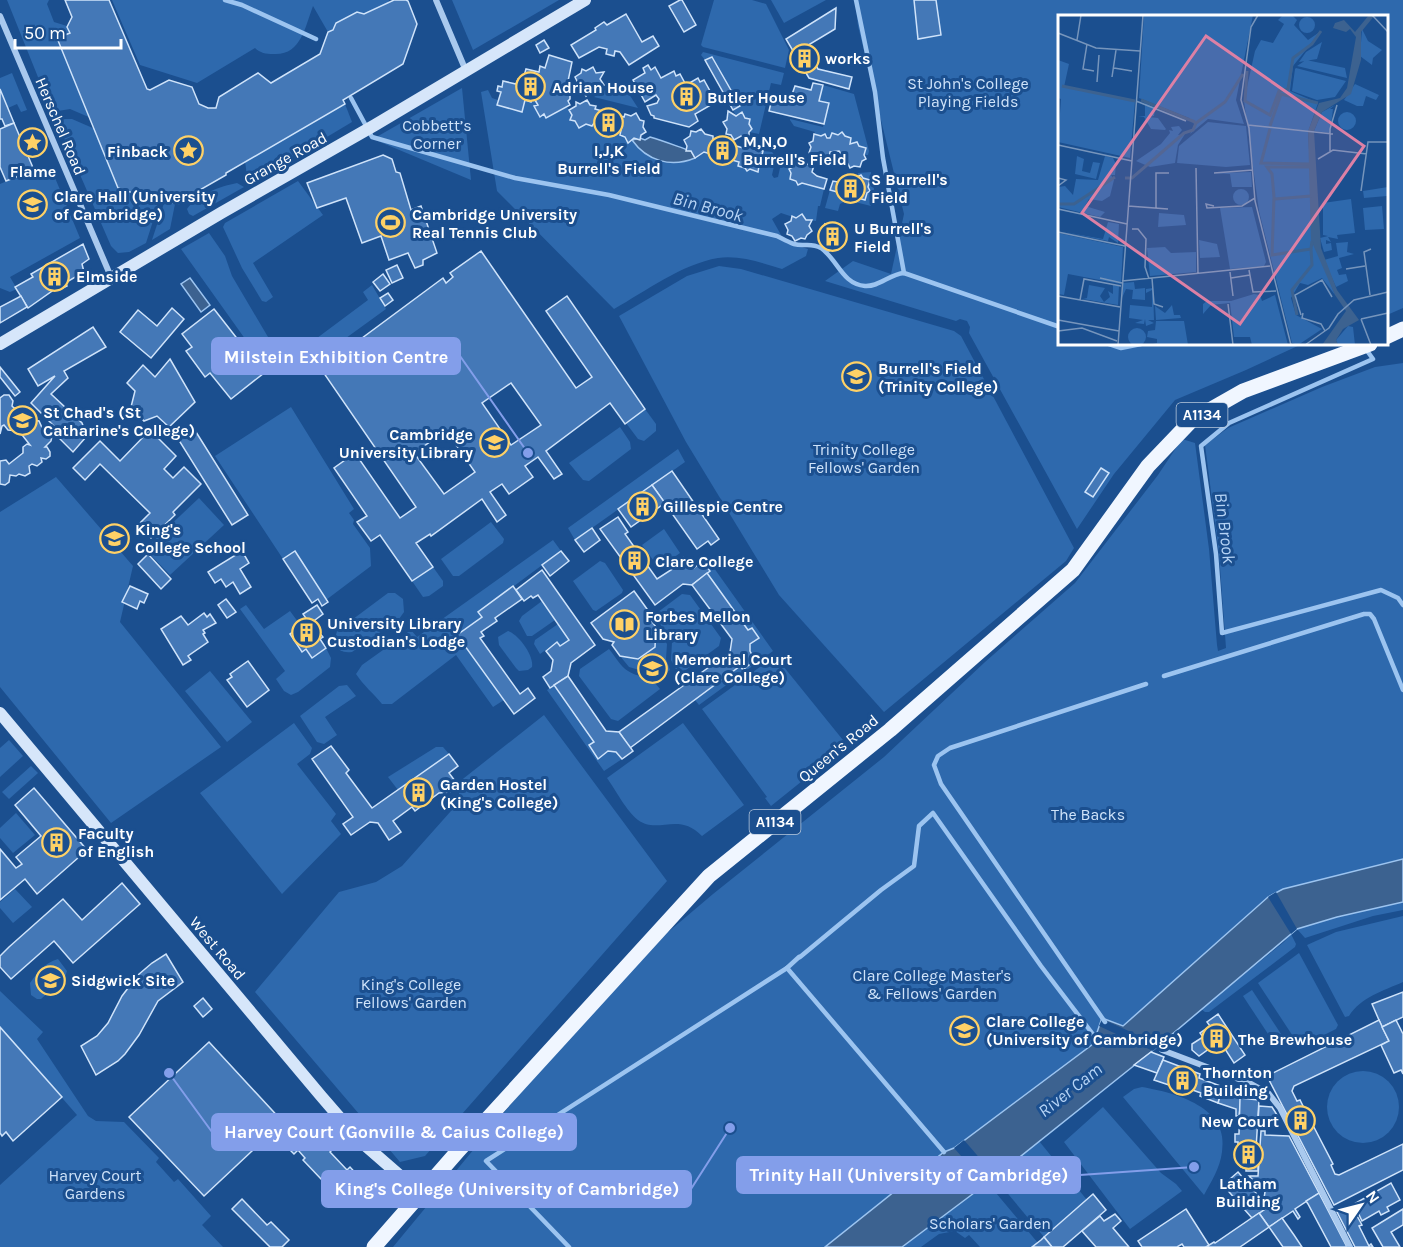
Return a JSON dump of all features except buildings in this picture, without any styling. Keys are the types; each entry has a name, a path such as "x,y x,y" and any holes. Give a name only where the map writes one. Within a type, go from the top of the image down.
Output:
{"main road":[{"path":"1388,336 1403,329"},
{"name":"Queen's Road","path":"374,1247 458,1151 720,866 890,730 1073,570 1148,466 1192,420 1243,391 1367,345"}],"street":[{"path":"436,0 466,71"},
{"name":"Grange Road","path":"0,344 221,213 370,129 585,0"},
{"name":"Herschel Road","path":"0,16 112,279"},
{"name":"West Road","path":"0,713 359,1140 421,1194"},
{"path":"1162,1050 1249,1083 1269,1094 1280,1108 1350,1247"}],"green space":[{"path":"7,0 49,0 47,4 54,22 67,26 70,33 57,38 91,118 70,109 52,112"},
{"path":"112,0 389,0 388,3 364,14 357,12 336,23 333,30 328,32 313,6 300,39 290,50 270,54 255,48 197,83 140,65"},
{"path":"452,0 559,0 473,50"},
{"path":"714,0 752,0 766,4 789,50 785,68 703,47 701,45"},
{"path":"771,0 826,0 784,23"},
{"name":"St John's College Playing Fields","path":"855,0 1403,0 1403,308 1388,315 1388,15 1058,15 1058,345 1300,345 1175,400 1114,474 1077,529 969,333 970,327 967,321 960,319 956,321 825,281 853,261 891,274 904,214 858,26"},
{"path":"703,52 784,73 781,85 771,83 759,134 749,132 752,129 749,124 750,119 745,118 742,112 736,116 733,110 740,106 712,57 705,60 701,55"},
{"path":"12,73 27,110 21,112 17,104 8,108 0,89 0,78"},
{"path":"615,84 619,91 625,88 638,108 594,97"},
{"path":"823,85 854,94 869,151 868,155 864,155 850,144 851,138 842,132 838,135 832,133 830,138 825,134 821,136 794,126 790,120 823,127 829,103 819,101"},
{"name":"Cobbett’s Corner","path":"462,88 471,180 373,139"},
{"path":"488,90 492,98 498,100 497,105 522,112 525,100 531,101 532,96 539,98 538,105 535,106 540,116 544,114 546,118 567,107 572,115 570,120 575,121 579,128 586,124 592,126 594,123 621,130 621,135 628,142 632,140 635,144 695,158 704,152 739,162 738,166 747,171 750,169 757,172 763,163 761,159 763,151 772,152 776,157 772,175 774,178 778,177 782,159 788,156 795,158 793,167 789,169 790,179 796,181 798,185 802,183 824,189 816,221 806,220 802,214 796,218 781,213 772,219 785,242 808,249 806,256 782,269 751,260 734,258 705,261 665,279 614,309 497,191 481,92"},
{"path":"345,104 352,122 255,180 247,176 245,161"},
{"path":"63,119 72,119 95,129 128,192 160,199 146,243 129,252 118,253 111,246 58,124"},
{"path":"38,168 42,178 53,173 80,238 10,277 17,289 10,292 0,288 0,184"},
{"path":"871,172 874,189 871,206 847,200 840,204 838,211 825,208 830,190 852,196 854,200 870,191 868,187 870,180 861,175 857,177 858,173"},
{"path":"298,181 323,215 253,263 273,297 266,302 262,301 242,268 223,227 225,223"},
{"path":"237,183 244,187 193,216 189,214 187,209 196,199"},
{"path":"165,200 175,204 170,229 152,240"},
{"path":"209,233 225,256 232,276 281,359 268,371 181,249"},
{"name":"Trinity College Fellows' Garden","path":"719,266 741,269 954,331 961,336 1074,548 1066,561 884,712 779,595 686,442 619,316 687,276"},
{"path":"372,285 386,309 324,354 309,356 295,350 303,338 309,344 368,300 363,292"},
{"name":"The Backs","path":"1403,363 1403,859 1283,889 1268,897 1123,1026 1102,1018 1093,1044 825,1247 393,1247 536,1074 667,933 884,757 985,662 1075,583 1158,475 1182,439 1195,443 1209,549 1218,651 1226,648 1219,554 1205,445 1228,428 1322,387 1375,367"},
{"path":"291,407 354,509 349,513 354,520 353,524 370,548 371,566 326,600 283,559 215,456"},
{"path":"645,409 656,424 656,431 644,441 638,439 626,423"},
{"path":"620,427 630,442 631,449 589,481 583,480 569,463"},
{"path":"678,449 685,462 575,540 568,528"},
{"path":"56,477 133,566 120,622 221,747 111,823 0,687 0,512"},
{"path":"199,498 224,525 170,575 145,549"},
{"path":"491,522 504,539 503,543 459,576 453,576 441,559"},
{"path":"664,529 680,553 659,568 642,545"},
{"path":"553,540 561,551 479,612 482,617 457,635 504,700 493,707 456,655 392,704 382,704 356,674 362,665 411,630 417,637"},
{"path":"704,554 773,651 699,705 695,700 740,666 743,669 755,660 750,651 750,644 759,638 752,628 748,630 707,574 710,571 700,557"},
{"path":"600,561 605,563 623,590 596,611 573,581"},
{"path":"433,567 443,581 443,586 429,596 423,597 412,581"},
{"path":"388,593 395,593 403,599 404,612 399,619 352,652 340,650 334,643 337,631"},
{"path":"682,594 690,595 721,638 719,646 679,675 671,660 672,642 654,615"},
{"path":"542,601 555,620 532,636 527,636 519,621 522,616"},
{"path":"246,605 264,629 290,611 301,626 302,652 306,649 312,657 326,648 331,658 330,667 298,692 291,695 284,691 276,679 285,671 240,609"},
{"path":"558,624 569,640 560,646 557,642 540,654 534,644 535,640"},
{"path":"656,627 667,644 666,659 670,670 658,678 653,674 629,667 620,656 638,659 655,647"},
{"path":"508,631 516,636 528,651 532,667 528,670 519,671 499,645 498,637"},
{"path":"609,649 625,669 649,679 660,689 618,721 611,719 579,676 580,669"},
{"path":"775,656 847,745 771,806 765,798 767,797 702,709"},
{"path":"210,671 252,722 227,742 185,691"},
{"path":"347,685 356,696 325,717 337,735 324,744 317,742 300,716 339,686"},
{"path":"554,685 594,742 589,745 598,758 608,751 616,752 622,759 604,771 547,690"},
{"name":"King's College Fellows' Garden","path":"544,715 667,881 425,1156 400,1162 255,992 339,892 376,882 402,866 459,802 459,782"},
{"path":"294,723 312,748 310,754 297,764 336,814 331,821 341,834 282,894 200,793"},
{"path":"683,723 744,805 702,836 685,825 653,825 638,820 625,806 607,778"},
{"path":"9,740 23,756 0,777 0,748"},
{"path":"436,747 443,747 449,754 398,790 388,777"},
{"path":"31,766 38,773 9,799 2,792"},
{"path":"16,813 35,835 13,853 0,838 0,828"},
{"path":"15,889 32,907 13,923 0,908 0,902"},
{"path":"1403,902 1403,910 1373,916 1305,938 1297,929 1337,917"},
{"path":"1403,916 1403,982 1366,999 1349,1016 1345,1017 1307,945 1336,932"},
{"path":"1291,934 1296,944 1295,947 1209,1012 1201,1009 1284,942"},
{"path":"1299,953 1338,1025 1336,1029 1300,1047 1258,983"},
{"path":"58,959 67,971 65,977 41,999 37,999 31,995 30,983 45,965"},
{"path":"1252,990 1283,1037 1274,1043 1243,996"},
{"name":"Harvey Court Gardens","path":"0,991 43,1032 37,1039 88,1116 96,1121 124,1122 159,1158 156,1162 174,1182 178,1179 211,1216 202,1225 223,1247 0,1247 0,1185 77,1115 0,1027"},
{"path":"1363,1071 1377,1074 1389,1081 1396,1093 1399,1107 1396,1121 1389,1133 1377,1140 1363,1143 1349,1140 1337,1133 1330,1121 1327,1107 1330,1093 1337,1081 1349,1074"},
{"path":"1142,1087 1184,1098 1209,1113 1218,1124 1222,1137 1221,1158 1204,1195 1123,1097 1134,1089"},
{"path":"1103,1107 1161,1173 1182,1191 1130,1229 1064,1142"},
{"path":"1039,1141 1087,1200 1044,1237 994,1177"},
{"name":"Scholars' Garden","path":"986,1184 1038,1243 1032,1247 980,1247 969,1235 965,1238 955,1231 939,1234 921,1247 902,1247"}],"water":[{"path":"650,137 691,151 695,158 677,162 660,161 645,153 632,140 640,138 645,140"},
{"path":"190,278 210,305 201,312 181,284"},
{"name":"River Cam","path":"1403,859 1403,902 1297,929 1151,1052 986,1184 902,1247 825,1247 944,1152 954,1148 1093,1044 1102,1018 1123,1026 1268,897 1283,889"}],"pier":[{"path":"1276,892 1297,929 1291,934 1268,897"},
{"path":"1102,1019 1160,1045 1153,1051 1099,1026"},
{"path":"964,1140 995,1176 986,1184 954,1148"}],"waterway":[{"name":"Bin Brook","path":"225,0 242,5 316,39"},
{"path":"856,0 875,92 883,158 904,273"},
{"name":"Bin Brook","path":"351,98 372,137 515,178 609,195 777,236 794,244 817,246 827,253 845,276 857,284 870,286 904,273 1058,326"},
{"name":"Bin Brook","path":"1112,345 1121,348 1136,345"},
{"name":"Bin Brook","path":"1365,348 1373,359 1229,423 1201,446 1216,554 1222,633 1381,590 1398,598 1403,605"},
{"path":"1164,676 1370,614 1403,690"},
{"path":"1105,1022 941,784 934,765 938,756 950,748 1146,684"},
{"path":"800,957 881,890 914,866 919,826 933,813 1041,966 1095,1037"},
{"path":"569,1247 486,1161 787,968 799,957"},
{"path":"787,968 944,1152"}],"place":[{"name":"works","path":"804,58"},
{"name":"Adrian House","path":"531,87"},
{"name":"Butler House","path":"686,97"},
{"name":"I,J,K Burrell's Field","path":"609,122"},
{"name":"Flame","path":"33,143"},
{"name":"M,N,O Burrell's Field","path":"722,150"},
{"name":"Finback","path":"189,151"},
{"name":"S Burrell's Field","path":"850,188"},
{"name":"Clare Hall (University of Cambridge)","path":"33,205"},
{"name":"Cambridge University Real Tennis Club","path":"391,223"},
{"name":"U Burrell's Field","path":"833,237"},
{"name":"Elmside","path":"55,276"},
{"name":"Burrell's Field (Trinity College)","path":"857,377"},
{"name":"St Chad's (St Catharine's College)","path":"22,421"},
{"name":"Cambridge University Library","path":"494,443"},
{"name":"Milstein Exhibition Centre","path":"528,453"},
{"name":"Gillespie Centre","path":"642,506"},
{"name":"King's College School","path":"114,538"},
{"name":"Clare College","path":"634,561"},
{"name":"Forbes Mellon Library","path":"624,625"},
{"name":"University Library Custodian's Lodge","path":"306,632"},
{"name":"Memorial Court (Clare College)","path":"653,668"},
{"name":"Garden Hostel (King's College)","path":"419,793"},
{"name":"Faculty of English","path":"57,842"},
{"name":"Sidgwick Site","path":"50,980"},
{"name":"Clare College (University of Cambridge)","path":"965,1030"},
{"name":"The Brewhouse","path":"1217,1039"},
{"name":"Harvey Court (Gonville & Caius College)","path":"169,1073"},
{"name":"Thornton Building","path":"1182,1081"},
{"name":"New Court","path":"1300,1121"},
{"name":"King's College (University of Cambridge)","path":"730,1128"},
{"name":"Latham Building","path":"1248,1155"},
{"name":"Trinity Hall (University of Cambridge)","path":"1194,1167"}],"park label":[{"name":"Clare College Master's & Fellows' Garden","path":"932,984"}]}
